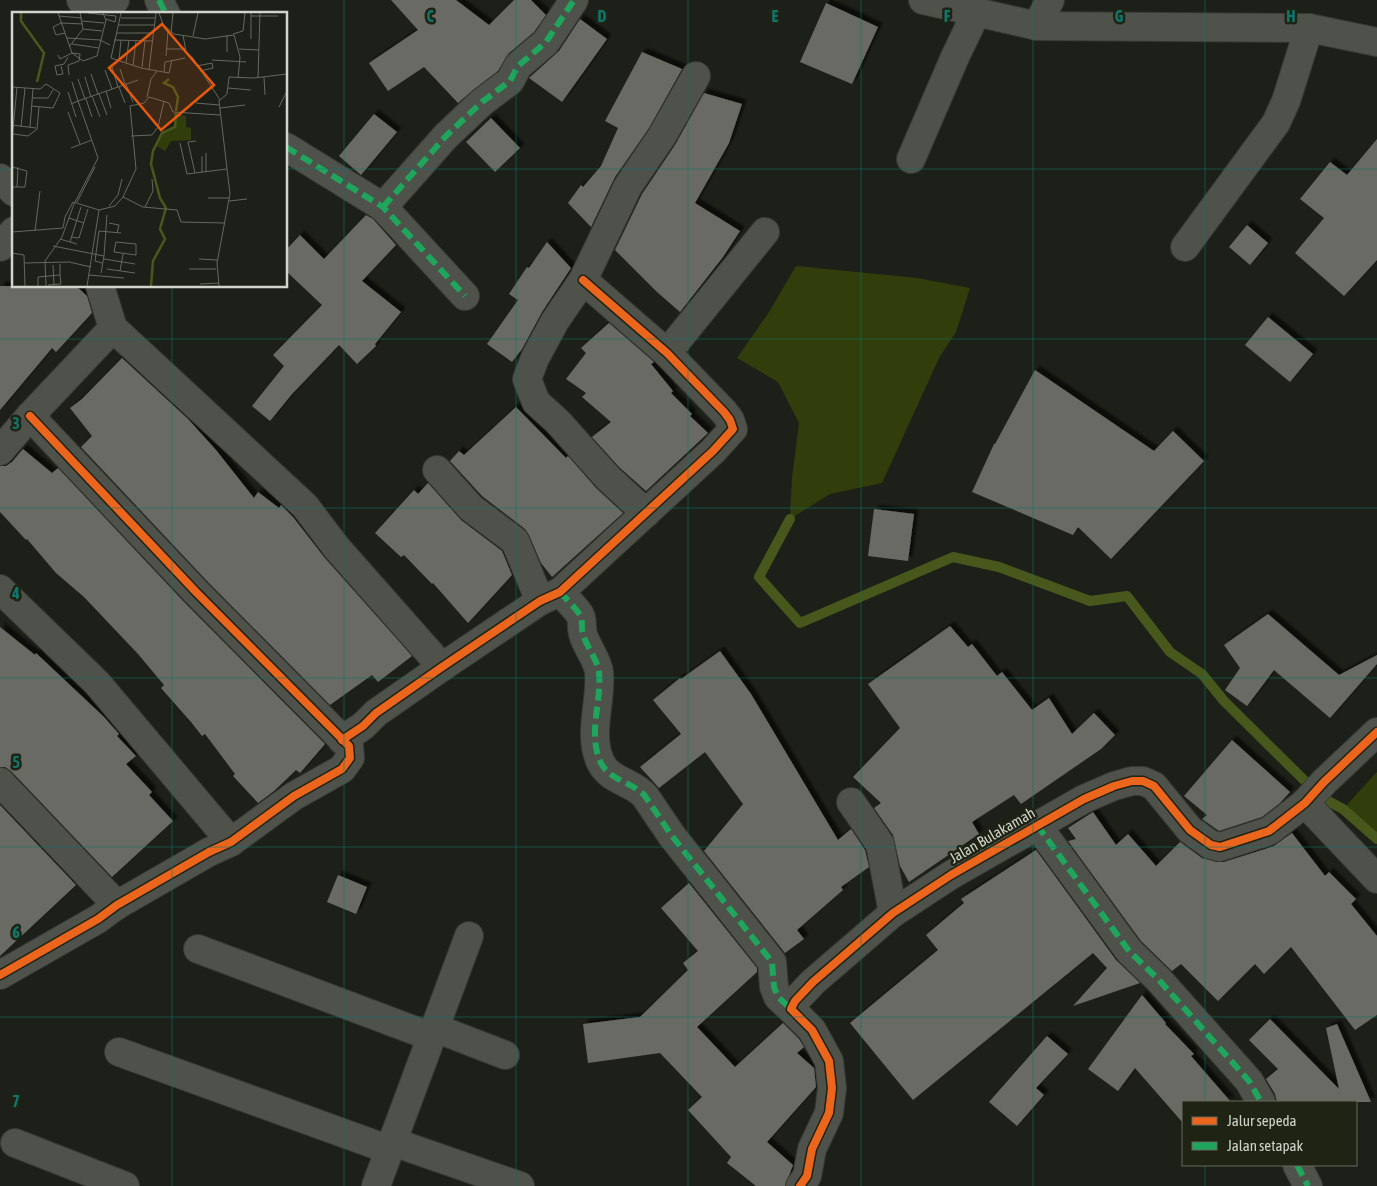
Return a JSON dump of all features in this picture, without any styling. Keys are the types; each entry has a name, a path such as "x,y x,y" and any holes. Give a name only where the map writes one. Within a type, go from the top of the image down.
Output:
{"street":[{"path":"80,0 115,0"},
{"path":"159,0 165,12"},
{"path":"383,207 446,136 482,102 510,81 518,66 546,42 574,0"},
{"path":"1037,26 1050,0"},
{"path":"930,1 1037,26 1309,28 1377,42"},
{"path":"911,159 954,57 976,13"},
{"path":"1186,247 1276,122 1286,101 1309,28"},
{"path":"646,513 608,478 558,422 536,402 527,379 535,358 556,321 583,280 628,186 662,136 696,76"},
{"path":"288,148 383,207 465,296"},
{"path":"0,178 12,190"},
{"path":"667,353 765,232"},
{"path":"0,247 12,233"},
{"path":"342,740 363,726 376,713 442,667 550,596 646,513 713,451 733,429 730,420 724,412 667,353 583,280"},
{"path":"101,288 113,328 304,506 336,547 442,667"},
{"path":"0,451 30,416 113,328"},
{"path":"2,969 98,920 116,905 209,852 231,842 294,796 342,769 350,758 350,746 196,592 30,416"},
{"path":"437,470 471,508 515,541 550,596 581,617 582,632 599,671 595,731 596,750 601,762 613,776 641,791 646,796 672,836 772,962 774,987 778,997 812,1030 829,1061 832,1088 830,1113 812,1149 807,1176 800,1186"},
{"path":"0,589 97,683 231,842"},
{"name":"Jalan Bulakamah","path":"791,1009 795,1001 813,982 892,913 951,875 1084,799 1114,786 1132,781 1143,781 1154,786 1190,830 1211,845 1220,848 1269,831 1305,803 1324,782 1377,732"},
{"path":"0,782 116,905"},
{"path":"852,802 880,844 892,913"},
{"path":"1305,803 1377,879"},
{"path":"1037,825 1129,951 1159,980 1250,1081 1260,1101"},
{"path":"376,1186 469,936"},
{"path":"198,949 433,1032 506,1055"},
{"path":"119,1052 391,1146 520,1186"},
{"path":"15,1143 125,1186"},
{"path":"1297,1166 1308,1186"}],"green space":[{"path":"796,266 917,278 970,288 956,332 939,358 882,483 830,494 790,519 792,478 799,423 778,382 737,358 769,312"},
{"path":"1377,772 1377,839 1343,809"}],"building":[{"path":"391,0 456,0 489,25 514,0 531,0 546,15 534,32 508,54 498,71 458,103 424,67 388,91 369,63 418,30"},
{"path":"826,3 878,27 852,84 800,62"},
{"path":"580,19 607,39 562,102 529,78 559,51"},
{"path":"642,52 682,69 649,128 615,177 591,227 568,203 581,185 583,187 601,166 618,128 605,121"},
{"path":"704,93 742,104 729,143 695,203 740,231 723,257 680,312 615,250 642,194 675,145"},
{"path":"374,114 397,132 361,175 339,156"},
{"path":"491,118 520,148 495,172 466,142"},
{"path":"1377,139 1377,260 1344,296 1295,253 1324,218 1300,199 1330,162 1347,175"},
{"path":"366,215 373,219 396,245 362,281 401,312 375,344 376,346 357,364 339,345 292,394 270,421 252,406 284,366 273,355 322,305 288,273 288,248 300,235 324,259"},
{"path":"1247,225 1268,243 1250,265 1229,247"},
{"path":"547,242 571,268 542,312 522,349 512,362 487,344 518,300 509,294"},
{"path":"0,286 12,286 12,288 78,288 87,296 92,313 56,352 52,348 0,410"},
{"path":"1268,317 1313,354 1290,382 1245,345"},
{"path":"609,323 654,362 651,364 673,391 671,393 692,414 690,416 708,433 646,491 619,467 592,437 611,422 582,397 586,393 566,379 586,353 581,348"},
{"path":"122,358 188,419 216,450 254,498 258,492 279,508 281,505 293,517 324,557 412,656 378,682 372,675 330,705 207,581 81,447 92,436 70,408 82,399"},
{"path":"1035,370 1154,451 1173,431 1204,461 1111,559 1078,527 1073,535 972,492 994,444"},
{"path":"516,407 566,458 568,456 596,488 623,513 552,577 541,563 525,529 482,496 450,461 459,451 464,455"},
{"path":"23,449 52,473 58,468 185,603 325,744 300,773 296,770 258,803 233,776 235,774 205,734 202,736 161,688 164,685 138,654 84,597 56,573 27,539 0,512 0,466 6,466 12,462"},
{"path":"428,483 461,520 502,551 512,575 468,623 433,583 404,555 401,557 375,533 414,490 418,494"},
{"path":"874,509 914,514 908,561 868,556"},
{"path":"1268,614 1339,675 1377,655 1377,664 1330,718 1274,670 1247,706 1225,690 1240,668 1224,645"},
{"path":"950,626 968,647 972,644 997,676 1002,672 1032,710 1049,698 1072,734 1094,713 1115,735 1101,749 1021,804 1014,795 972,822 979,834 909,882 900,866 893,835 874,808 881,803 853,777 900,728 868,684"},
{"path":"0,627 35,655 36,653 104,717 119,734 117,736 136,756 126,764 152,792 149,795 173,821 112,877 11,771 5,767 0,767"},
{"path":"720,651 751,694 838,840 851,829 865,850 869,867 841,887 843,890 797,930 804,939 785,953 704,851 743,804 705,752 659,788 640,767 681,734 653,700 680,678"},
{"path":"1232,740 1290,792 1280,803 1262,817 1219,831 1202,819 1207,815 1184,796"},
{"path":"0,805 76,885 0,956"},
{"path":"1093,812 1116,845 1128,834 1156,866 1180,842 1202,858 1224,862 1274,846 1292,833 1325,876 1329,872 1356,899 1351,904 1377,936 1377,1015 1355,1030 1291,947 1264,974 1255,964 1218,1001 1181,964 1172,971 1141,941 1068,841 1076,839 1068,828"},
{"path":"1036,850 1116,960 1140,983 1073,1006 1107,968 1093,953 913,1100 850,1023 938,950 926,935 964,903 961,899"},
{"path":"338,875 367,887 356,914 327,902"},
{"path":"689,883 757,968 757,972 697,1027 735,1067 783,1023 799,1039 804,1047 797,1053 814,1068 816,1087 767,1142 793,1165 785,1186 756,1186 727,1163 731,1157 688,1110 702,1097 660,1053 588,1063 583,1024 640,1017 688,970 683,963 698,951 661,908"},
{"path":"1142,995 1165,1024 1194,1054 1191,1056 1230,1101 1182,1101 1182,1122 1135,1068 1118,1091 1088,1069"},
{"path":"1270,1019 1339,1089 1326,1028 1337,1024 1371,1102 1277,1101 1275,1094 1266,1079 1278,1069 1249,1040"},
{"path":"1047,1036 1068,1054 1036,1088 1044,1095 1017,1126 989,1102"}],"waterway":[{"path":"790,519 759,577 800,623 953,557 999,567 1090,601 1127,596 1170,652 1202,674 1224,701 1306,782"},
{"path":"1328,801 1343,809 1377,839"}],"marked path":[{"path":"159,0 165,12"},
{"path":"383,207 446,136 482,102 510,81 518,66 546,42 574,0"},
{"path":"288,148 383,207 465,296"},
{"path":"560,592 580,615 582,632 599,672 595,741 601,763 610,774 634,787 645,796 672,836 772,962 774,987 778,997 791,1009"},
{"path":"1037,825 1129,951 1159,980 1249,1081 1260,1101"},
{"path":"1298,1166 1308,1186"}],"cycle path":[{"path":"342,740 363,726 376,713 442,667 540,601 560,592 713,451 733,429 730,420 724,412 667,353 583,280"},
{"path":"0,975 209,852 231,842 294,796 342,769 350,758 349,746 196,592 30,416"},
{"path":"800,1186 807,1176 812,1149 829,1113 832,1088 829,1061 812,1030 791,1009 795,1001 813,982 893,913 951,875 1084,799 1114,786 1132,781 1143,781 1154,786 1190,830 1211,845 1220,847 1269,831 1305,803 1324,782 1377,732"}]}
